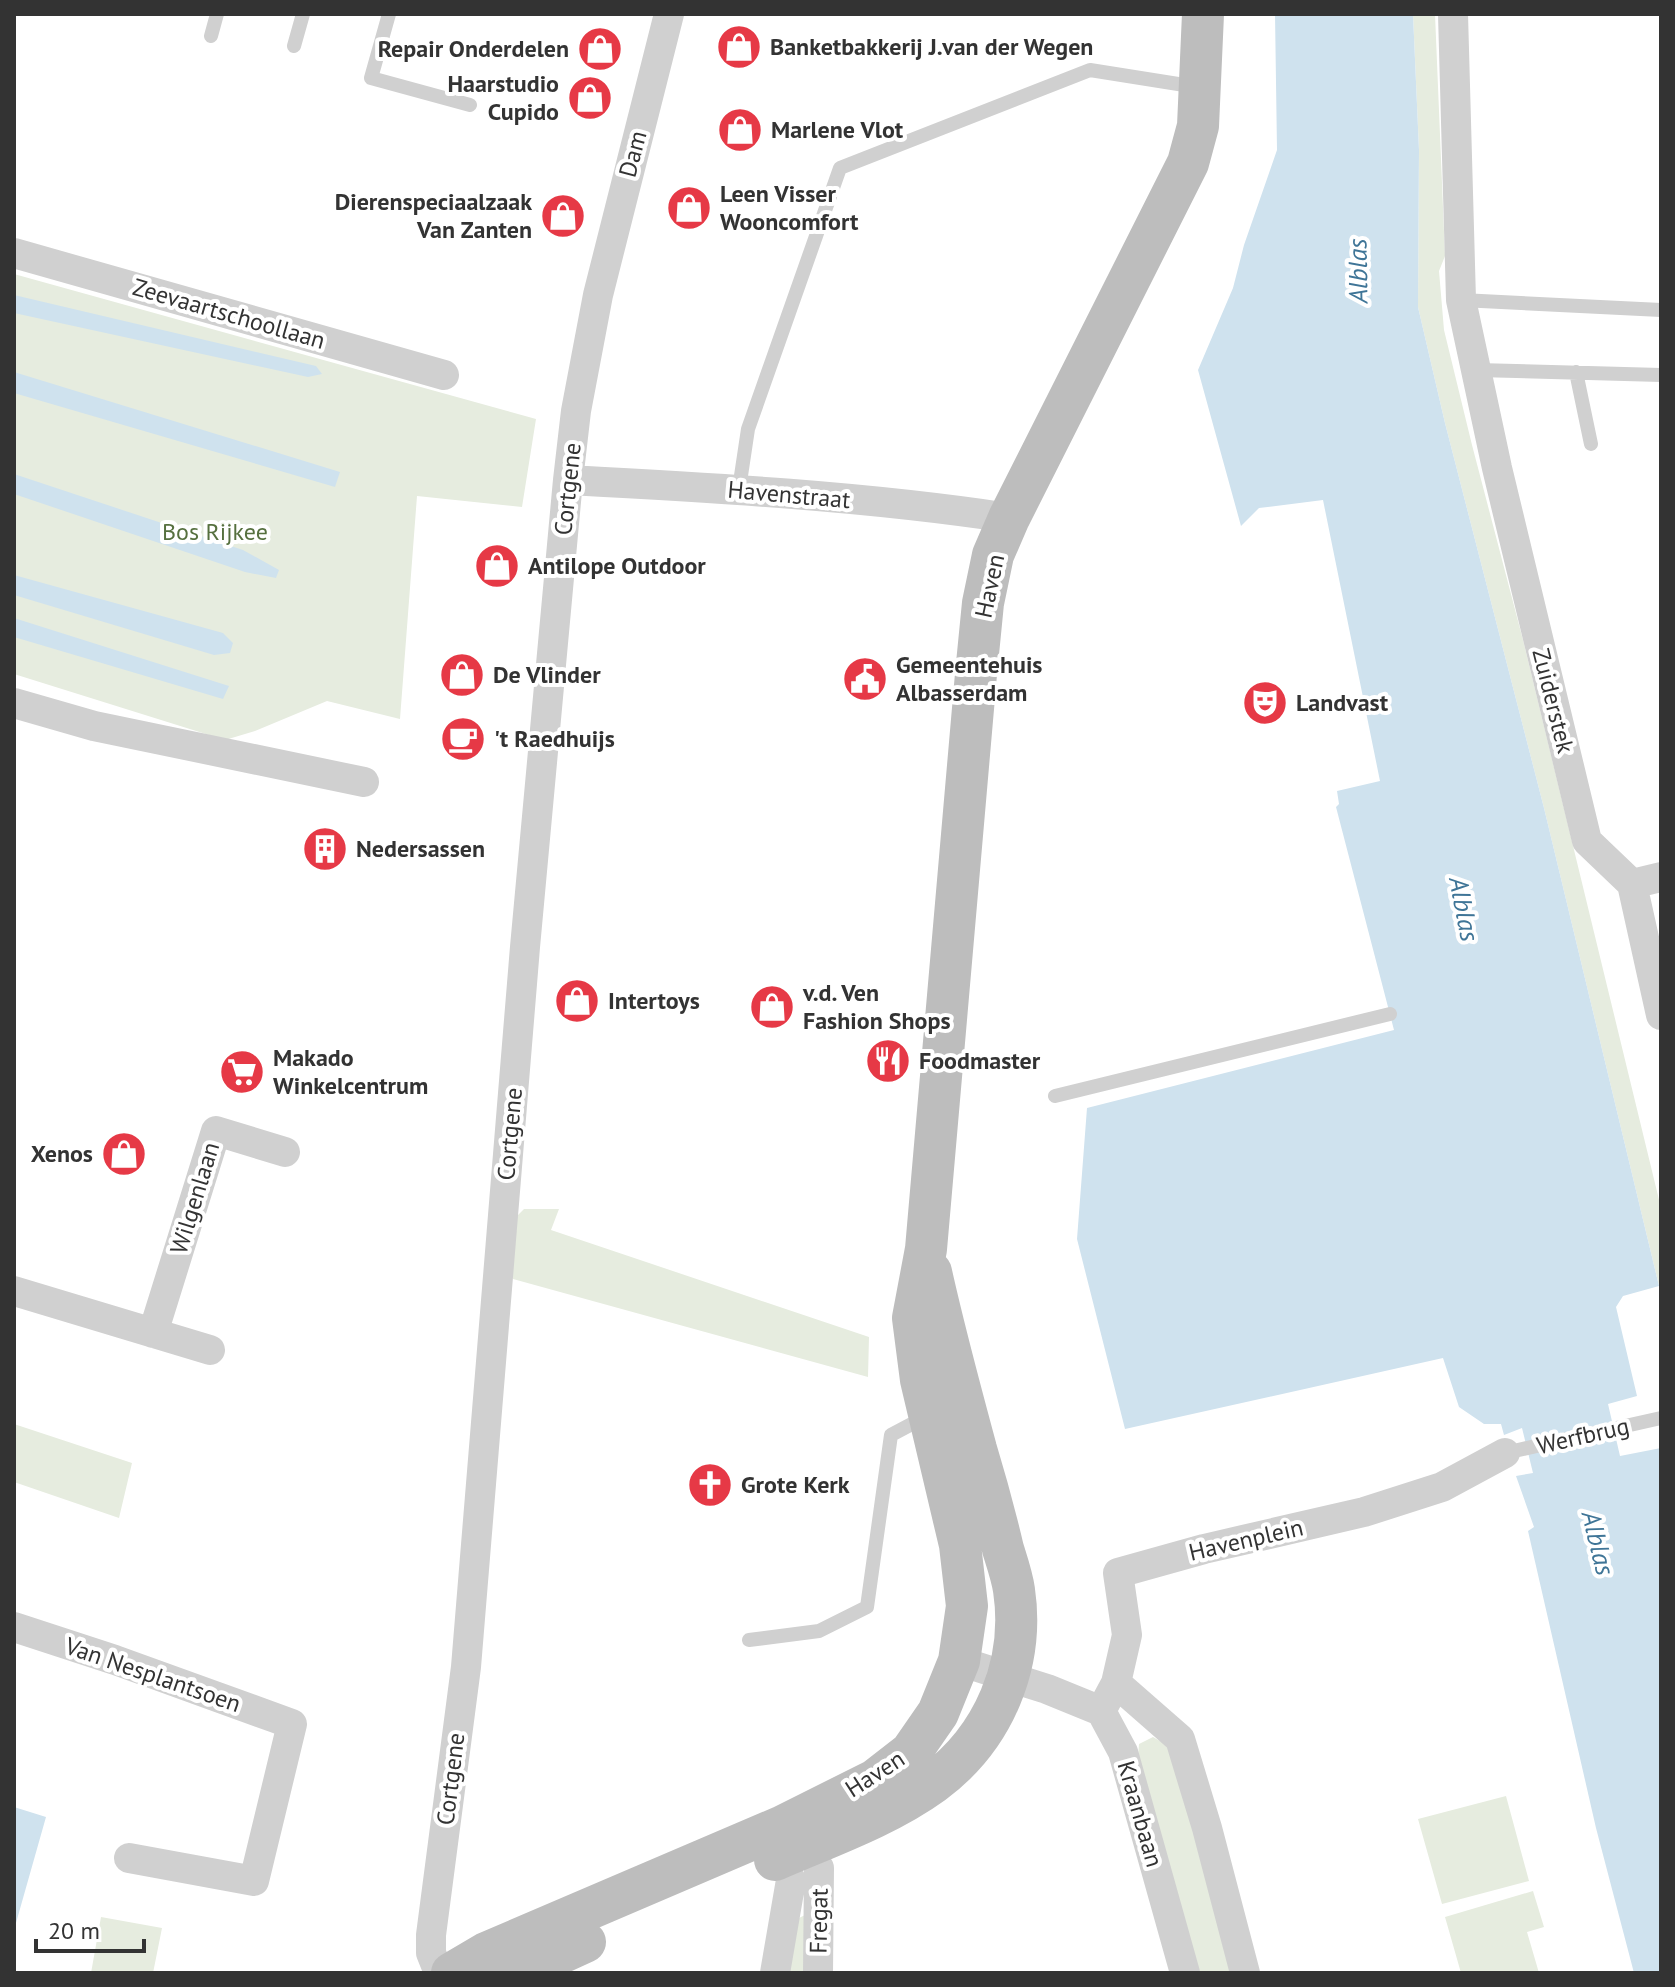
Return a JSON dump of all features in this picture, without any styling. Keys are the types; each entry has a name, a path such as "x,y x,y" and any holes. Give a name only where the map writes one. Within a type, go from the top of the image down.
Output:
{"street":[{"name":"Dam","path":"598,295 669,14"},
{"name":"Haven","path":"452,1973 486,1953 783,1826 875,1780 911,1752 938,1713 959,1661 967,1606 947,1410 926,1249 983,603 993,555 1009,518 1188,163 1198,126 1203,14"},
{"name":"Zuiderstek","path":"1453,14 1461,300 1497,468 1587,841 1632,884"},
{"name":"Zeevaartschoollaan","path":"14,253 444,375"},
{"name":"Cortgene","path":"439,1973 431,1953 431,1935 466,1667 525,947 568,480 576,411 598,295"},
{"name":"Havenstraat","path":"568,480 739,489 1009,518"},
{"path":"14,703 94,726 364,782"},
{"path":"1661,877 1632,884 1661,1015"},
{"name":"Wilgenlaan","path":"153,1333 216,1131 285,1152"},
{"path":"14,1291 210,1350"},
{"name":"Haven","path":"517,1973 901,1803 935,1782 964,1754 989,1722 1009,1678 1016,1643 1014,1590 947,1410"},
{"name":"Havenplein","path":"1101,1711 1116,1683 1127,1635 1118,1573 1204,1549 1364,1512 1442,1487 1505,1453"},
{"name":"Van Nesplantsoen","path":"14,1627 292,1724 254,1881 129,1858"},
{"path":"959,1661 1047,1689 1101,1711"},
{"path":"1116,1683 1180,1739 1245,1973"},
{"name":"Kraanbaan","path":"1101,1711 1123,1752 1185,1973"},
{"name":"Fregat","path":"818,1973 819,1868"},
{"name":"Fregat","path":"775,1973 791,1880"}],"lane":[{"path":"211,36 217,14"},
{"path":"294,46 303,14"},
{"path":"389,14 371,78 470,105"},
{"path":"739,489 748,429 840,168 1090,70 1201,87"},
{"path":"1461,300 1661,310"},
{"path":"1477,370 1661,375"},
{"path":"1576,372 1591,444"},
{"path":"1055,1096 1390,1014"},
{"path":"749,1640 819,1631 867,1607 891,1435 947,1410"},
{"name":"Werfbrug","path":"1505,1453 1661,1418"}],"green space":[{"path":"1413,14 1435,14 1445,256 1439,271 1444,330 1661,1208 1659,1286 1544,808 1418,307 1419,150"},
{"name":"Bos Rijkee","path":"14,274 536,419 522,507 417,496 400,719 327,701 225,740 14,674"},
{"path":"524,1209 559,1209 551,1230 869,1337 868,1377 513,1279 513,1220"},
{"path":"14,1424 132,1463 119,1518 14,1482"},
{"path":"1153,1737 1167,1745 1181,1784 1232,1973 1199,1973 1138,1756 1139,1744"},
{"path":"1506,1796 1529,1881 1442,1904 1418,1819"},
{"path":"1533,1891 1544,1927 1527,1932 1539,1973 1461,1973 1445,1917"},
{"path":"809,1913 808,1973 782,1973 791,1922"},
{"path":"101,1917 162,1928 153,1973 91,1973"}],"water":[{"name":"Alblas","path":"1275,14 1413,14 1419,150 1418,307 1544,808 1659,1286 1623,1296 1616,1307 1637,1396 1608,1404 1620,1456 1661,1448 1661,1973 1634,1973 1596,1828 1528,1531 1534,1527 1516,1476 1533,1473 1522,1428 1504,1435 1501,1424 1484,1424 1459,1407 1443,1358 1125,1429 1077,1239 1087,1108 1394,1030 1336,807 1339,804 1337,791 1380,781 1323,500 1259,508 1241,526 1198,370 1233,288 1244,245 1277,150"},
{"path":"14,295 316,366 322,374 308,377 14,313"},
{"path":"14,372 340,472 335,487 14,393"},
{"path":"14,474 243,550 279,570 276,578 245,572 14,494"},
{"path":"14,575 223,633 233,643 230,653 214,655 14,595"},
{"path":"14,618 229,686 223,699 14,637"},
{"path":"14,1807 46,1817 14,1930"}],"place":[{"name":"Banketbakkerij J.van der Wegen","path":"739,47"},
{"name":"Repair Onderdelen","path":"600,49"},
{"name":"Haarstudio Cupido","path":"590,98"},
{"name":"Marlene Vlot","path":"740,130"},
{"name":"Leen Visser Wooncomfort","path":"689,208"},
{"name":"Dierenspeciaalzaak Van Zanten","path":"563,216"},
{"name":"Antilope Outdoor","path":"497,566"},
{"name":"De Vlinder","path":"462,675"},
{"name":"Gemeentehuis Albasserdam","path":"865,679"},
{"name":"Landvast","path":"1265,703"},
{"name":"'t Raedhuijs","path":"463,739"},
{"name":"Nedersassen","path":"325,849"},
{"name":"Intertoys","path":"577,1001"},
{"name":"v.d. Ven Fashion Shops","path":"772,1007"},
{"name":"Foodmaster","path":"888,1061"},
{"name":"Makado Winkelcentrum","path":"242,1072"},
{"name":"Xenos","path":"124,1154"},
{"name":"Grote Kerk","path":"710,1485"}]}
